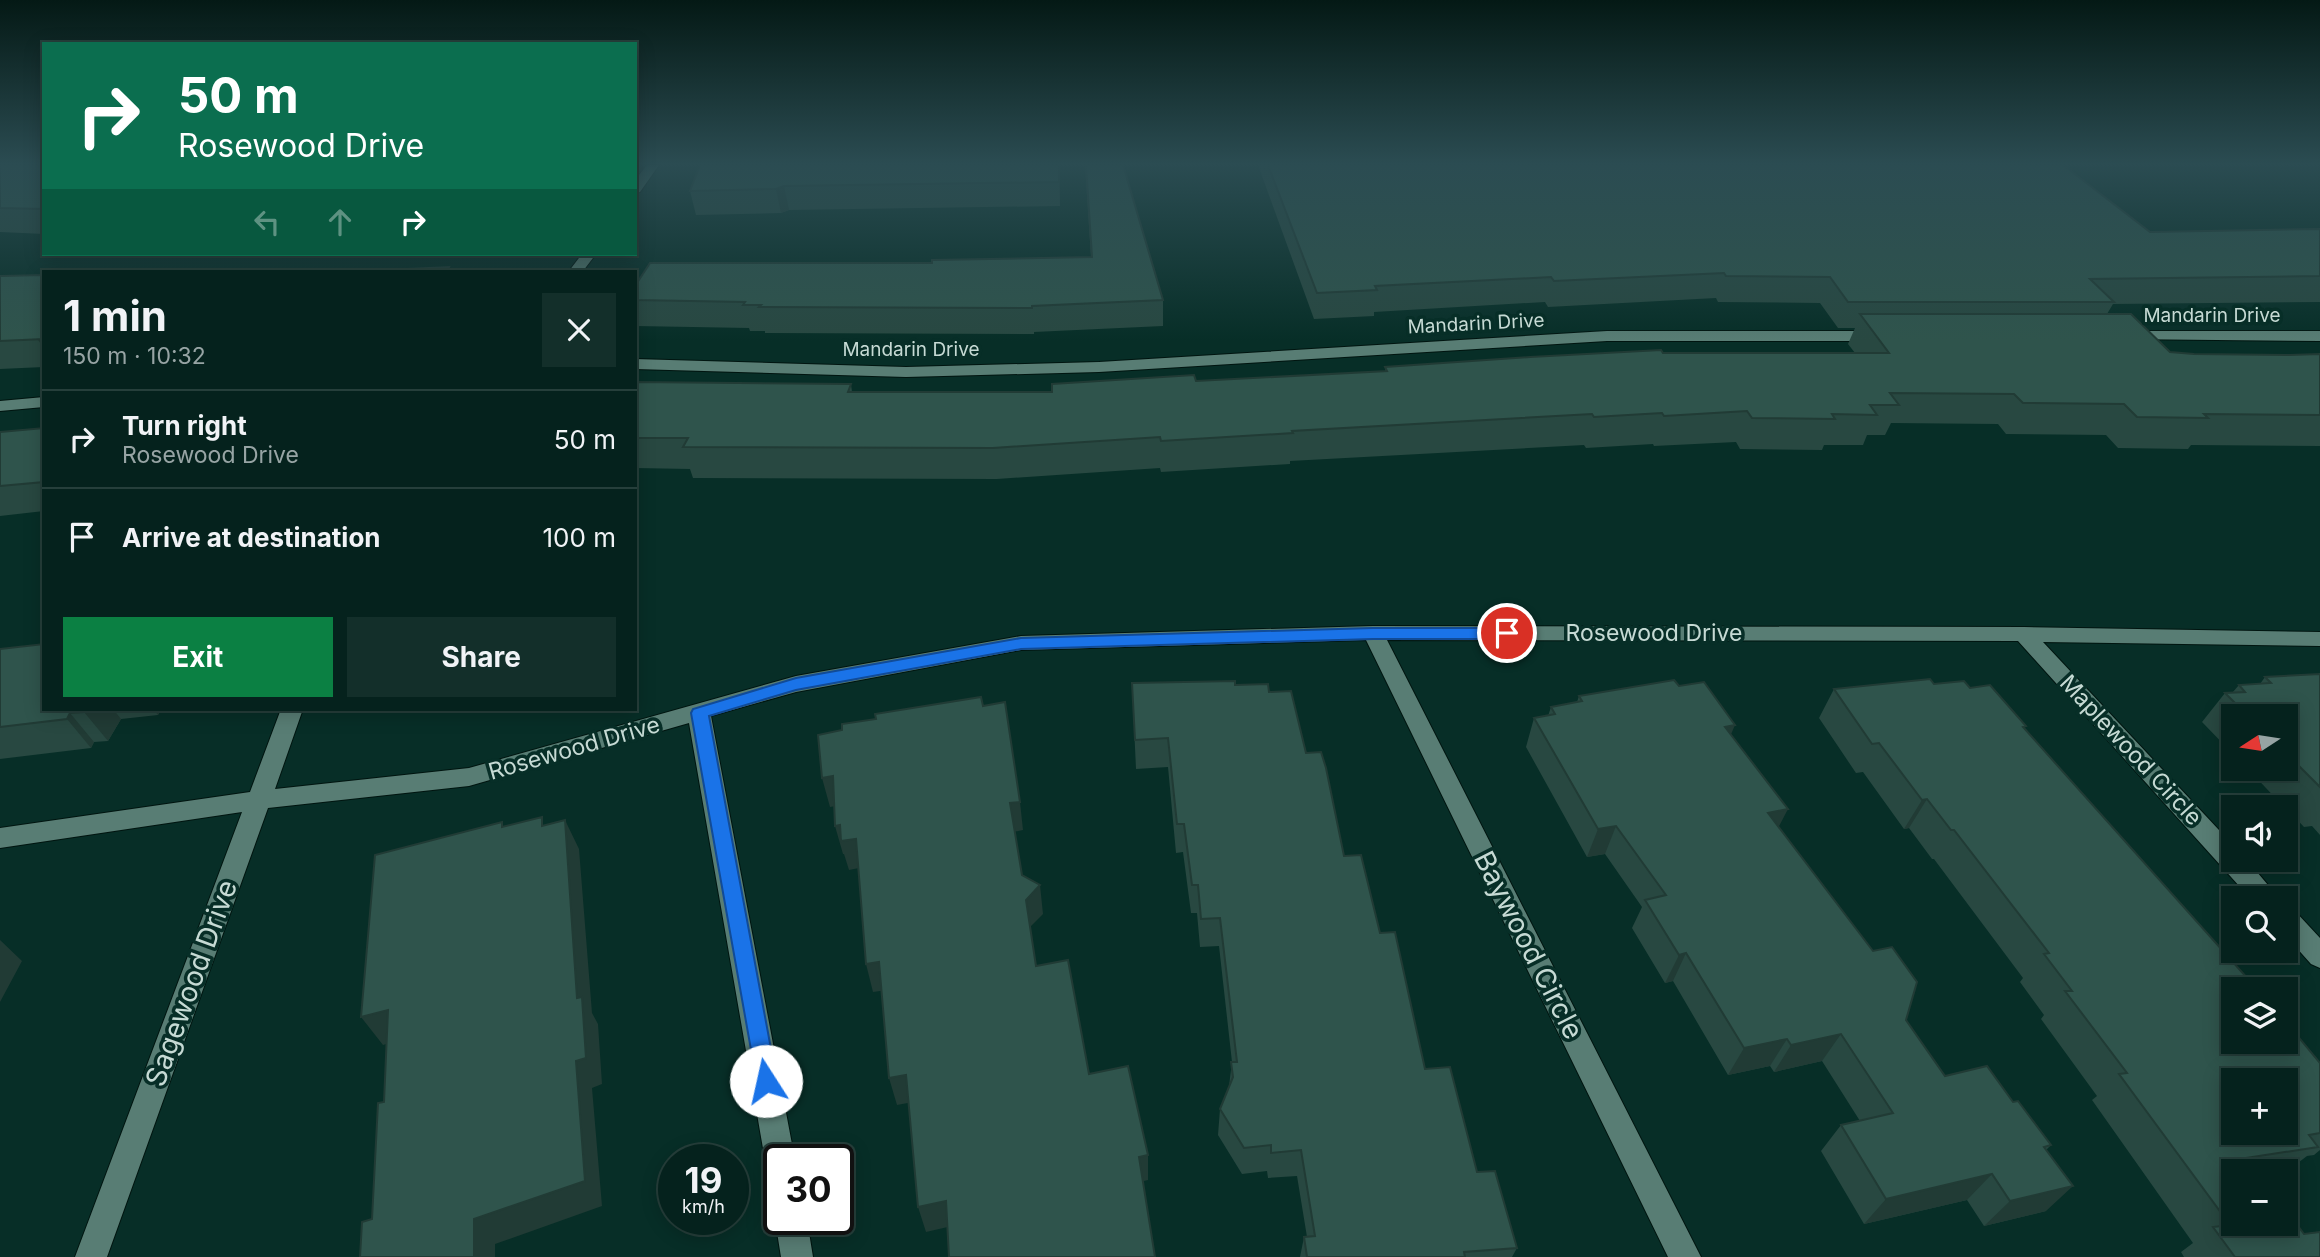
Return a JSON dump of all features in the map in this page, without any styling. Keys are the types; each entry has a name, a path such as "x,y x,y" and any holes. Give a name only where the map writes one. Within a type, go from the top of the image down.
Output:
{"street":[{"path":"577,270 587,256"},
{"name":"Mandarin Drive","path":"637,364 906,372 1098,367 1607,336 1899,336"},
{"name":"Mandarin Drive","path":"2108,336 2320,336"},
{"path":"0,406 42,402"},
{"name":"Rosewood Drive","path":"0,838 257,800 469,777 796,684 1021,643 1373,633 2024,634 2320,639"},
{"name":"Baywood Circle","path":"1373,633 1685,1257"},
{"name":"Maplewood Circle","path":"2024,634 2255,886"},
{"name":"Sagewood Drive","path":"90,1257 291,711"},
{"path":"699,713 777,1144"},
{"path":"2298,932 2320,956"},
{"path":"793,1235 797,1257"}],"building":[{"path":"1090,224 1140,224 1163,300 1032,308 759,307 761,305 743,305 745,302 637,300 637,283 650,263 932,263 932,260 1092,257"},
{"path":"1290,224 2139,224 2150,232 2320,229 2320,276 2090,279 2114,302 1848,302 1830,277 1726,276 1724,273 1554,281 1551,277 1375,286 1377,290 1317,293"},
{"path":"449,267 448,270 384,270"},
{"path":"42,275 42,339 0,341 0,276"},
{"path":"1860,314 2131,314 2170,352 2320,354 2320,415 2204,414 2208,418 2137,417 2124,404 2023,403 2014,394 1890,393 1899,405 1870,405 1877,415 1832,414 1835,419 1752,418 1747,411 1664,416 1662,413 1594,417 1592,414 1161,441 1160,437 993,448 683,447 688,438 637,438 637,382 851,384 848,392 1052,392 1052,384 1194,375 1196,381 1387,371 1385,367 1661,350 1663,353 1889,353"},
{"path":"42,428 42,482 0,486 0,432"},
{"path":"42,644 42,711 84,712 70,713 67,719 0,727 0,649"},
{"path":"2320,674 2320,787 2298,765 2298,704 2236,704 2225,693 2245,692 2239,685 2271,683 2265,677"},
{"path":"1930,679 1934,684 1964,681 1970,688 1990,685 2026,726 2023,727 2221,949 2221,963 2234,963 2246,977 2221,977 2221,1054 2298,1054 2298,1036 2320,1063 2320,1133 2309,1135 2318,1147 2247,1159 2221,1159 2221,1213 2119,1074 2127,1073 2065,991 2072,991 2044,954 2049,953 1954,830 1951,830 1927,799 1922,800 1879,743 1872,744 1834,689"},
{"path":"1674,680 1679,686 1704,682 1735,725 1725,727 1788,809 1768,813 1873,951 1892,947 1917,982 1906,1020 1945,1076 1987,1066 2013,1102 2018,1101 2051,1145 2044,1147 2073,1186 2010,1201 1992,1174 1886,1199 1841,1125 1893,1113 1841,1034 1791,1045 1787,1039 1744,1048 1686,953 1679,955 1645,900 1666,895 1616,826 1598,829 1534,718 1555,714 1551,707 1582,701 1579,696"},
{"path":"1235,681 1235,685 1268,684 1269,692 1291,691 1306,753 1321,752 1344,856 1361,855 1380,933 1395,932 1425,1069 1450,1067 1477,1172 1495,1171 1517,1248 1464,1252 1465,1257 1307,1257 1304,1237 1315,1236 1301,1150 1271,1153 1271,1145 1244,1148 1220,1109 1233,1077 1231,1062 1237,1062 1220,918 1201,919 1198,885 1192,885 1184,824 1177,824 1168,738 1135,740 1132,683"},
{"path":"981,697 983,706 1005,702 1020,802 1010,803 1022,875 1040,885 1026,900 1036,966 1068,960 1089,1074 1128,1066 1148,1155 1139,1157 1155,1257 949,1257 946,1201 918,1207 906,1075 889,1078 879,962 866,964 856,839 841,841 840,825 835,826 833,776 822,778 818,735 842,730 842,724 876,719 875,714"},
{"path":"542,817 542,826 565,820 577,998 582,997 586,1058 576,1061 585,1181 474,1219 474,1257 360,1257 362,1222 372,1219 378,1103 384,1102 388,1010 361,1017 375,855 502,822 502,827"},
{"path":"2221,1226 2221,1236 2298,1236 2298,1226 2304,1234 2320,1232 2320,1257 2235,1257 2213,1227"}],"route":[{"path":"766,1081 699,713 796,684 1021,643 1373,633 1507,633"}]}
